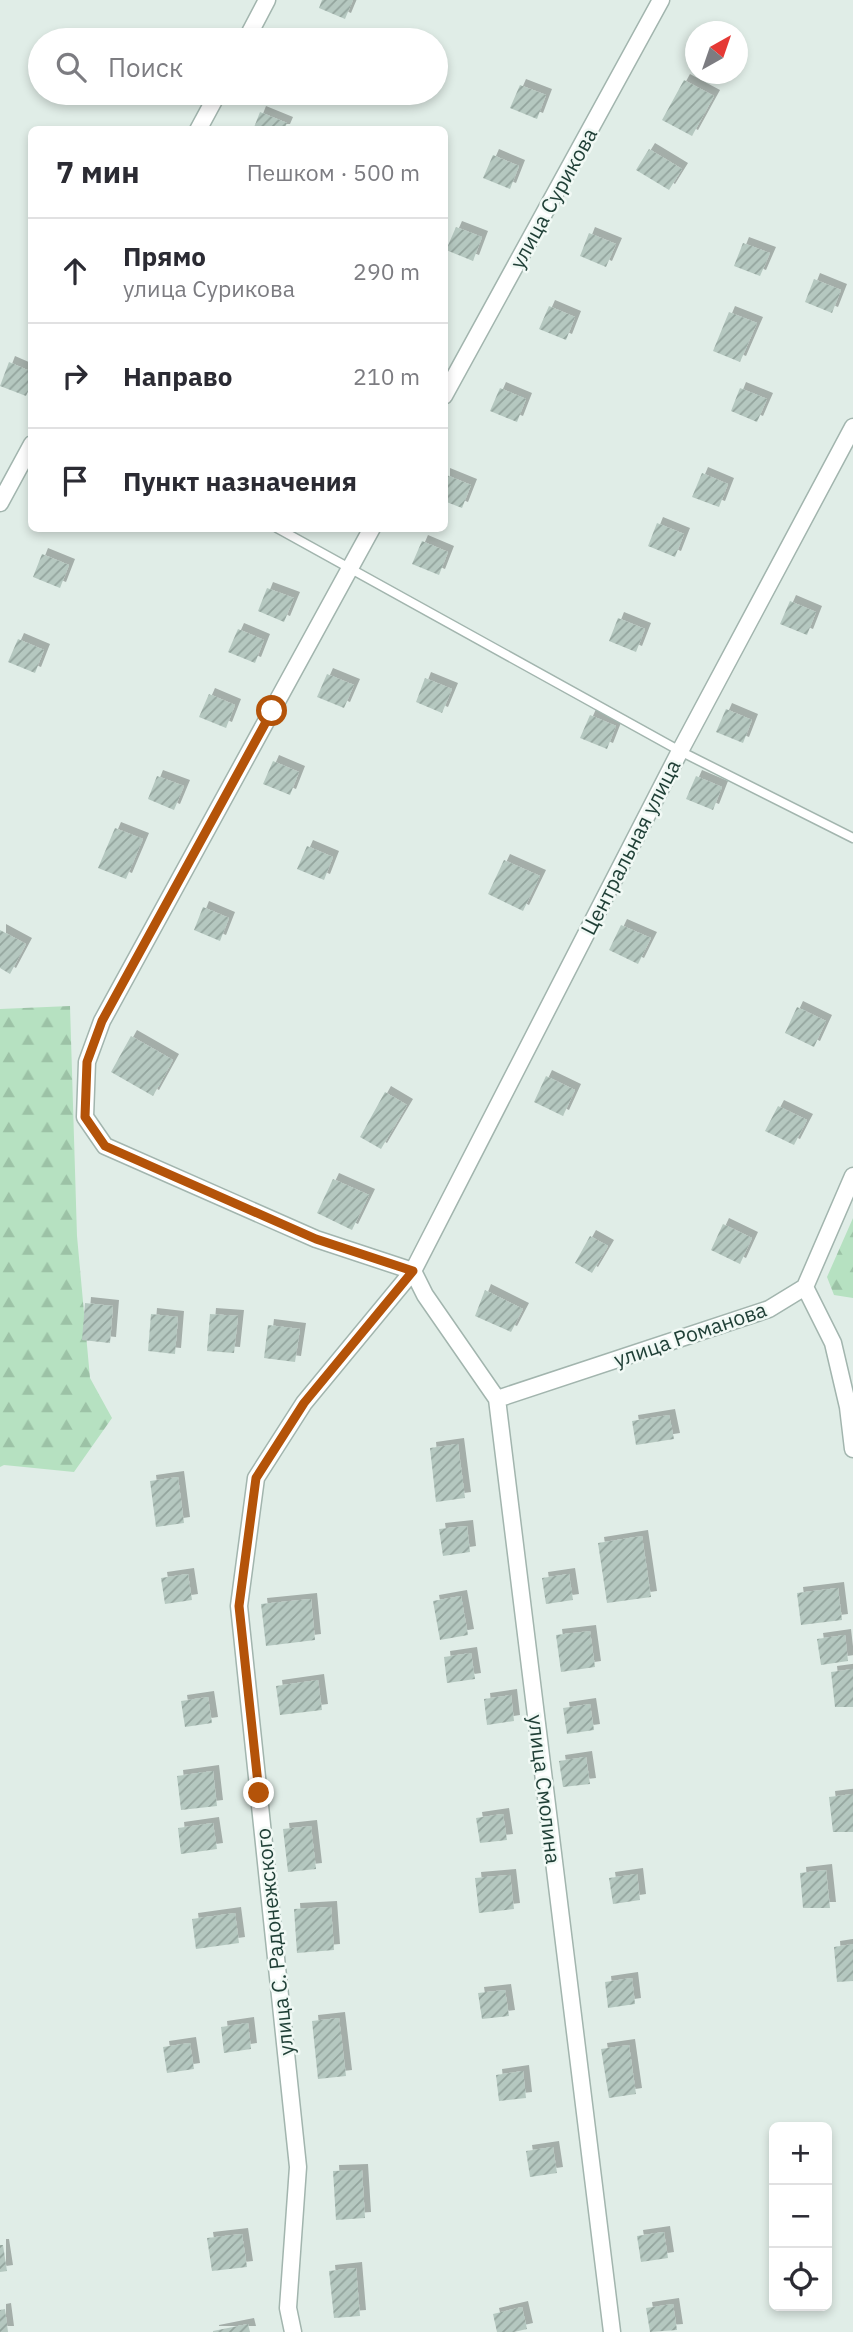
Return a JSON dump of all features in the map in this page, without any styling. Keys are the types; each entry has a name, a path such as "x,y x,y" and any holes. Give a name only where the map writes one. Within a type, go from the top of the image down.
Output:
{"street":[{"path":"252,28 267,0"},
{"name":"улица Сурикова","path":"448,389 661,0"},
{"path":"200,126 212,105"},
{"name":"Центральная улица","path":"413,1271 680,751 853,427"},
{"path":"0,503 28,450"},
{"path":"370,532 102,1021 87,1062 85,1117 105,1146 316,1239 413,1271"},
{"path":"853,1175 805,1287 833,1343 848,1407 853,1449"},
{"name":"улица Смолина","path":"413,1271 425,1295 497,1399 612,2332"},
{"name":"улица С. Радонежского","path":"293,2332 288,2308 298,2167 239,1606 256,1478 304,1403 413,1271"},
{"name":"улица Романова","path":"497,1399 769,1309 805,1287"}],"lane":[{"path":"284,532 680,751 853,838"}],"green space":[{"path":"70,1006 77,1236 90,1378 112,1418 74,1472 4,1465 0,1467 0,1009"},
{"path":"853,1218 853,1298 834,1295 827,1277"}],"building":[{"path":"322,0 353,0 345,19 319,8"},
{"path":"684,80 685,84 692,84 714,96 692,136 662,120"},
{"path":"520,85 546,95 537,119 510,108"},
{"path":"260,112 287,123 286,126 255,126"},
{"path":"649,149 682,169 669,190 636,170"},
{"path":"493,155 519,166 510,189 483,178"},
{"path":"456,227 482,237 473,261 448,251"},
{"path":"589,233 616,244 606,267 580,256"},
{"path":"743,243 770,253 760,276 734,266"},
{"path":"814,279 841,290 832,313 805,302"},
{"path":"549,306 575,317 566,340 539,329"},
{"path":"729,312 757,323 740,362 713,351"},
{"path":"9,362 28,370 26,396 0,386"},
{"path":"500,388 526,399 517,422 490,411"},
{"path":"740,388 767,399 757,422 731,411"},
{"path":"702,473 728,484 719,507 692,497"},
{"path":"448,476 471,485 462,508 448,503"},
{"path":"657,523 684,534 675,557 648,546"},
{"path":"422,541 448,552 439,575 412,564"},
{"path":"42,554 69,565 60,588 33,577"},
{"path":"267,588 294,598 284,622 258,611"},
{"path":"790,601 816,612 807,635 780,624"},
{"path":"618,618 645,629 636,652 609,641"},
{"path":"238,629 264,640 255,663 228,652"},
{"path":"18,639 44,650 35,673 8,662"},
{"path":"327,674 354,685 344,708 317,697"},
{"path":"425,678 452,689 442,713 416,702"},
{"path":"209,694 235,705 226,728 199,717"},
{"path":"726,709 752,720 743,743 716,732"},
{"path":"590,715 616,726 607,749 580,738"},
{"path":"273,761 299,772 290,795 263,784"},
{"path":"157,776 184,786 174,810 148,799"},
{"path":"696,776 722,787 713,810 686,799"},
{"path":"115,828 143,839 126,879 98,868"},
{"path":"307,846 333,857 324,880 297,869"},
{"path":"504,860 540,876 523,911 488,894"},
{"path":"203,907 229,918 220,941 194,930"},
{"path":"621,925 651,938 638,964 609,950"},
{"path":"0,930 26,944 10,974 0,968"},
{"path":"797,1007 826,1021 814,1047 785,1033"},
{"path":"131,1036 173,1060 153,1096 111,1072"},
{"path":"546,1076 575,1090 563,1116 534,1102"},
{"path":"385,1092 407,1105 381,1149 360,1137"},
{"path":"778,1106 807,1120 794,1145 765,1131"},
{"path":"333,1179 369,1195 352,1230 317,1213"},
{"path":"723,1224 752,1238 740,1264 711,1250"},
{"path":"590,1236 608,1246 592,1273 575,1263"},
{"path":"485,1290 523,1309 511,1332 475,1316"},
{"path":"85,1303 113,1306 110,1343 82,1340"},
{"path":"151,1314 178,1317 175,1354 148,1351"},
{"path":"210,1314 238,1316 234,1353 207,1351"},
{"path":"268,1325 300,1329 295,1362 264,1358"},
{"path":"669,1415 674,1439 636,1445 632,1421"},
{"path":"458,1444 465,1498 436,1502 430,1448"},
{"path":"178,1477 184,1523 156,1527 150,1481"},
{"path":"467,1526 470,1552 443,1556 439,1529"},
{"path":"642,1536 651,1597 607,1603 598,1543"},
{"path":"188,1574 192,1600 165,1604 161,1578"},
{"path":"569,1574 573,1600 546,1604 542,1578"},
{"path":"838,1588 842,1620 801,1625 797,1593"},
{"path":"461,1596 468,1635 440,1640 433,1601"},
{"path":"311,1599 315,1640 266,1646 261,1604"},
{"path":"590,1631 595,1667 561,1672 556,1635"},
{"path":"845,1635 848,1661 821,1665 817,1639"},
{"path":"471,1653 475,1679 447,1683 444,1657"},
{"path":"853,1669 853,1707 835,1707 831,1672"},
{"path":"318,1680 322,1710 280,1715 276,1686"},
{"path":"511,1695 514,1721 487,1725 484,1699"},
{"path":"208,1697 212,1723 185,1727 181,1701"},
{"path":"590,1704 594,1730 567,1734 563,1708"},
{"path":"586,1757 590,1784 563,1787 559,1761"},
{"path":"213,1771 217,1806 181,1810 177,1776"},
{"path":"853,1794 853,1832 833,1832 829,1797"},
{"path":"503,1814 507,1840 480,1843 476,1818"},
{"path":"213,1823 217,1849 181,1854 178,1828"},
{"path":"311,1826 316,1869 288,1872 283,1829"},
{"path":"826,1870 830,1908 803,1908 800,1873"},
{"path":"637,1874 640,1900 613,1904 609,1878"},
{"path":"510,1875 514,1909 479,1913 475,1878"},
{"path":"331,1907 334,1950 297,1953 294,1909"},
{"path":"235,1913 239,1943 196,1949 192,1919"},
{"path":"853,1944 853,1981 837,1982 834,1947"},
{"path":"632,1978 635,2004 608,2008 605,1982"},
{"path":"505,1990 509,2016 482,2019 478,1993"},
{"path":"339,2018 346,2076 318,2079 312,2021"},
{"path":"248,2023 251,2049 224,2053 221,2027"},
{"path":"190,2043 194,2069 167,2073 163,2047"},
{"path":"629,2045 636,2094 609,2098 601,2049"},
{"path":"523,2071 526,2098 499,2101 496,2075"},
{"path":"553,2147 557,2173 530,2177 526,2151"},
{"path":"362,2170 365,2218 336,2220 333,2171"},
{"path":"664,2232 668,2258 641,2262 637,2236"},
{"path":"242,2234 247,2267 212,2271 207,2238"},
{"path":"0,2245 3,2245 7,2271 0,2272"},
{"path":"356,2268 360,2316 334,2318 329,2271"},
{"path":"673,2304 677,2330 650,2332 646,2308"},
{"path":"522,2307 527,2329 497,2332 493,2314"},
{"path":"5,2309 8,2332 0,2332 0,2310"},
{"path":"248,2324 250,2332 213,2332 213,2331"}],"route":[{"path":"259,1793 239,1606 256,1478 304,1403 413,1271 316,1239 105,1146 85,1117 87,1062 102,1021 272,711"}]}
